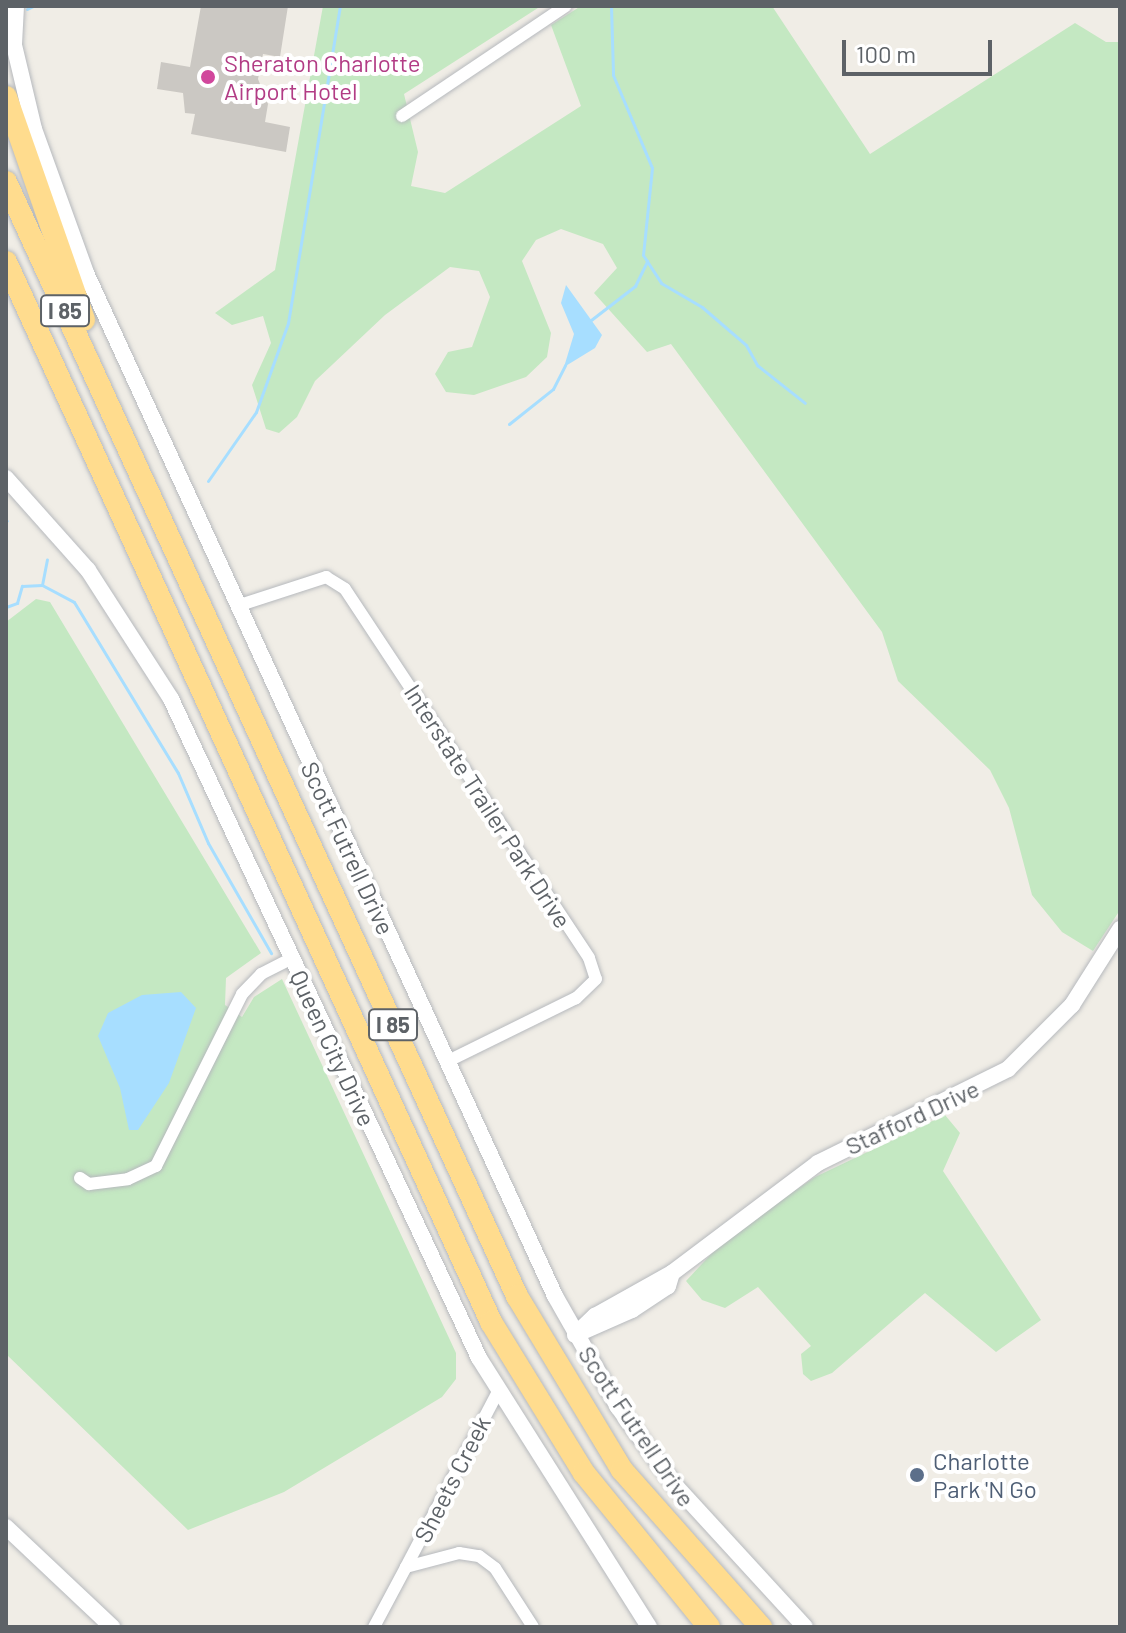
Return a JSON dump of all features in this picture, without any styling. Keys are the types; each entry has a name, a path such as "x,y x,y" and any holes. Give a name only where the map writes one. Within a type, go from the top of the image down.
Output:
{"highway":[{"path":"6,97 123,439"},
{"name":"I 85","path":"6,182 525,1310 622,1470 761,1627"},
{"name":"I 85","path":"6,262 491,1322 584,1473 709,1627"},
{"path":"6,299 111,494"}],"street":[{"name":"Scott Futrell Drive","path":"16,6 17,64 58,201 237,606 575,1335 673,1483 805,1627"},
{"path":"402,116 566,6"},
{"name":"Queen City Drive","path":"6,478 88,570 138,640 498,1392 649,1627"},
{"name":"Interstate Trailer Park Drive","path":"237,606 326,577 345,589 589,958 596,979 576,998 446,1062"},
{"name":"Stafford Drive","path":"575,1335 632,1310 668,1286 672,1273 818,1163 1008,1069 1072,1005 1120,929"},
{"path":"80,1178 89,1184 128,1179 156,1166 242,994 261,974 292,958"},
{"name":"Sheets Creek","path":"374,1627 498,1392"},
{"path":"6,1527 112,1627"},
{"path":"406,1567 459,1553 479,1556 495,1568 533,1627"}],"green space":[{"path":"323,6 541,6 404,94 418,152 411,186 445,193 581,106 551,25 581,6 772,6 870,154 1075,23 1106,42 1120,42 1120,910 1093,951 1062,932 1032,895 1009,808 990,770 898,681 882,632 671,344 647,352 594,293 617,268 603,244 561,229 536,240 522,261 551,333 547,357 526,377 474,395 446,392 435,374 448,352 472,347 490,297 479,271 450,267 385,315 315,381 297,417 279,433 266,429 252,385 271,343 263,316 232,325 215,313 275,270"},
{"path":"36,599 50,602 261,953 226,978 225,1005 242,1017 254,997 282,979 456,1353 456,1379 442,1397 284,1492 188,1530 6,1354 6,622"},
{"path":"945,1115 960,1133 943,1171 1041,1320 996,1352 925,1293 832,1373 811,1381 803,1374 801,1354 811,1346 758,1287 725,1308 702,1300 686,1281 728,1236 815,1177"}],"water":[{"path":"566,285 602,335 595,348 564,367 574,334 561,303"},
{"path":"181,992 196,1008 169,1083 138,1130 129,1130 120,1088 98,1036 108,1013 142,995"}],"building":[{"name":"Sheraton Charlotte Airport Hotel","path":"201,6 288,6 280,57 263,54 258,79 268,104 265,122 290,127 286,152 191,134 195,114 185,113 183,93 157,89 161,62 190,67"}],"waterway":[{"path":"27,9 33,6"},
{"path":"208,481 256,412 288,323 340,6"},
{"path":"611,6 613,75 652,168 643,255 661,283 702,307 746,345 757,365 805,403"},
{"path":"591,320 635,286 647,261"},
{"path":"509,424 553,389 565,365"},
{"path":"42,585 47,559"},
{"path":"6,607 17,603 22,586 42,585 74,602 178,773 208,843 271,953"}],"place":[{"name":"Sheraton Charlotte Airport Hotel","path":"208,77"},
{"name":"Charlotte Park 'N Go","path":"917,1475"}]}
